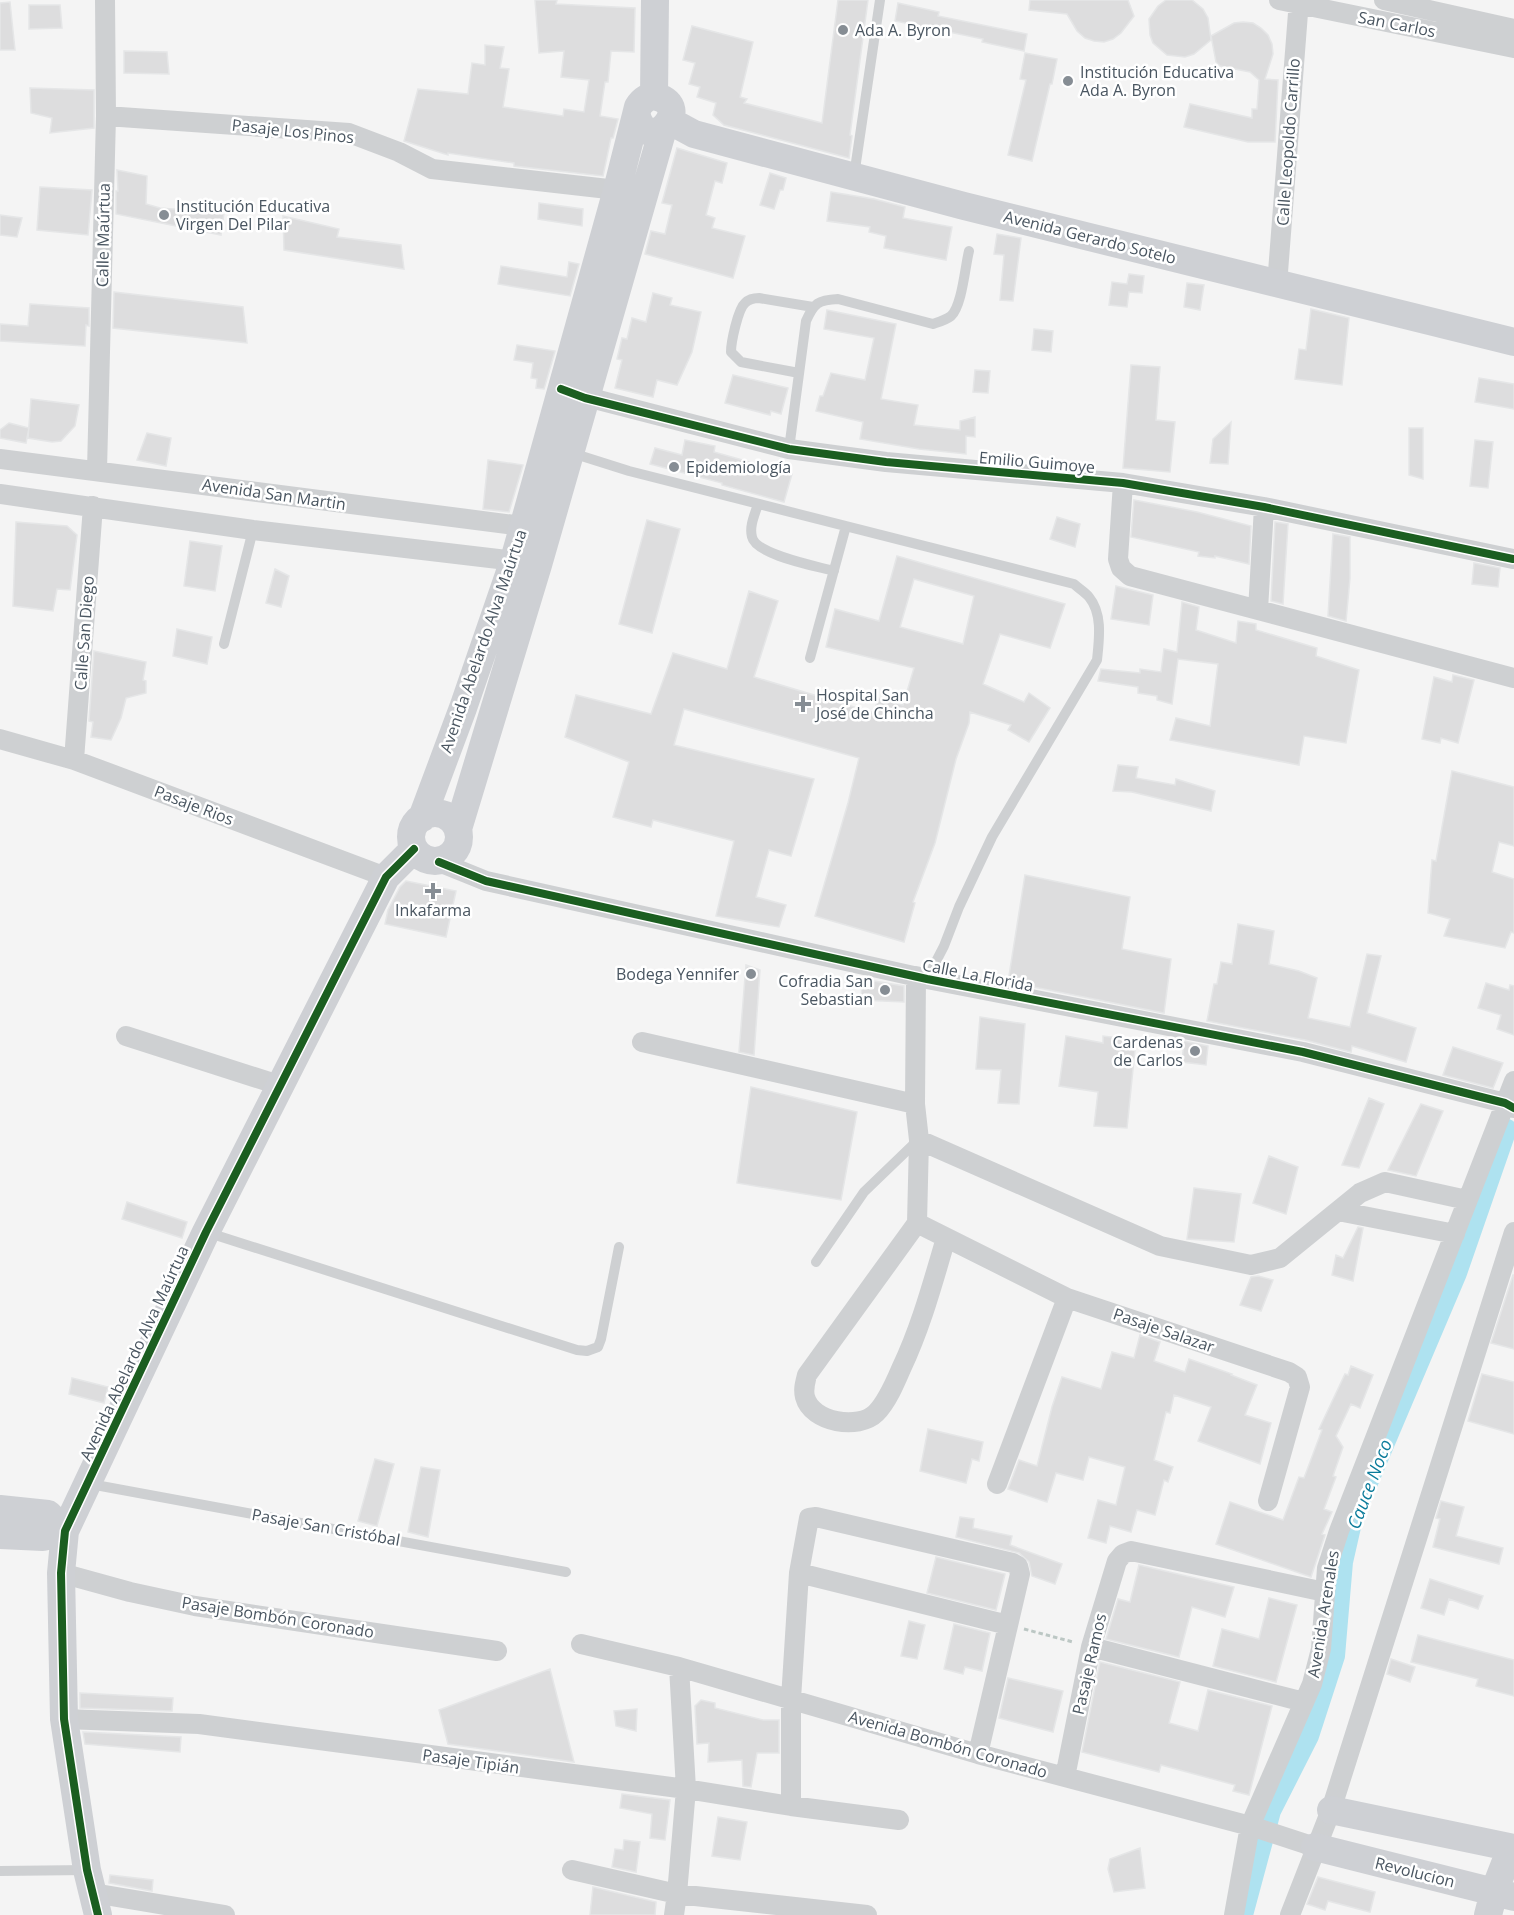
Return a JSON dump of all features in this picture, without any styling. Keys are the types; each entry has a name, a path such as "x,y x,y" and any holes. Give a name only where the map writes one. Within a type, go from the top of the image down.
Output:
{"street":[{"name":"Calle Maúrtua","path":"97,470 106,116 105,0"},
{"name":"Avenida Abelardo Alva Maúrtua","path":"535,530 570,452 573,394 616,190 645,106 655,0"},
{"name":"San Carlos","path":"1279,0 1299,2 1514,48"},
{"name":"San Carlos","path":"1384,0 1514,29"},
{"name":"Calle Leopoldo Carrillo","path":"1277,285 1299,2"},
{"name":"Avenida Gerardo Sotelo","path":"645,106 642,127 646,130 652,131 666,125 1277,285 1514,342"},
{"name":"Pasaje Los Pinos","path":"106,116 349,133 399,152 432,169 616,190"},
{"name":"Avenida Abelardo Alva Maúrtua","path":"458,829 492,716 526,563 573,394 666,125"},
{"name":"Emilio Guimoye","path":"573,394 789,449 886,462 1123,483 1264,507 1513,559"},
{"name":"Avenida San Martin","path":"0,459 97,470 535,530"},
{"path":"1123,483 1118,559 1121,568 1130,576 1514,678"},
{"path":"0,494 253,530 526,563"},
{"name":"Calle San Diego","path":"74,760 93,506"},
{"path":"1258,610 1264,507"},
{"name":"Avenida Abelardo Alva Maúrtua","path":"422,818 464,708 526,563"},
{"path":"464,708 492,716"},
{"name":"Pasaje Rios","path":"0,739 74,760 386,877"},
{"path":"435,813 442,814 454,822 458,829 460,836 457,849 452,855 439,861 425,859 414,849 411,836 417,822 422,818 435,813"},
{"name":"Avenida Abelardo Alva Maúrtua","path":"93,1893 64,1719 61,1573 65,1531 206,1232 279,1085 386,877 414,849"},
{"name":"Calle La Florida","path":"439,861 486,882 921,977 1303,1052 1509,1106"},
{"path":"921,977 915,1104 919,1140 916,1223 807,1375 804,1386 805,1400 814,1410 826,1418 847,1423 867,1420 877,1412 893,1387 914,1342 946,1238"},
{"path":"126,1036 279,1085"},
{"path":"642,1042 915,1104"},
{"name":"Avenida Arenales","path":"1234,1915 1252,1826 1312,1684 1321,1649 1327,1568 1339,1531 1467,1200 1509,1106 1514,1081"},
{"path":"919,1140 1160,1246 1251,1265 1280,1258 1360,1193 1385,1182 1467,1200"},
{"path":"1338,1211 1455,1234"},
{"name":"Pasaje Salazar","path":"916,1223 1067,1298 1289,1372 1297,1377 1300,1387 1268,1501"},
{"path":"1290,1915 1330,1810 1514,1232"},
{"path":"997,1484 1067,1298"},
{"path":"0,1509 48,1514 65,1531 43,1537 0,1535"},
{"path":"791,1806 791,1699 800,1573 809,1518 816,1517 1018,1566 1020,1574 978,1754"},
{"name":"Pasaje Ramos","path":"1065,1777 1090,1647 1117,1561 1123,1554 1131,1551 1325,1592"},
{"name":"Pasaje Bombón Coronado","path":"61,1573 130,1592 195,1605 497,1651"},
{"path":"800,1573 1008,1625"},
{"name":"Avenida Bombón Coronado","path":"581,1644 679,1667 978,1754 1252,1826 1315,1847"},
{"path":"1090,1647 1304,1701"},
{"path":"674,1915 678,1893 686,1789 679,1667"},
{"name":"Pasaje Tipián","path":"64,1719 198,1724 686,1789 899,1820"},
{"path":"1330,1810 1513,1851 1504,1906"},
{"name":"Revolucion","path":"1315,1847 1504,1906"},
{"path":"572,1870 678,1893 867,1915"},
{"path":"93,1893 225,1915"}],"lane":[{"path":"854,176 880,0"},
{"path":"789,449 806,321 813,307 823,300 838,299 933,324 943,321 952,315 958,305 969,252"},
{"path":"799,374 741,362 731,352 731,345 742,306 752,299 759,298 813,307"},
{"path":"570,452 629,471 1074,584 1090,598 1097,612 1099,632 1097,660 992,837 958,907 945,946 921,977"},
{"path":"758,504 751,525 752,537 756,545 767,552 834,571"},
{"path":"810,658 846,526"},
{"path":"224,644 253,530"},
{"path":"816,1262 864,1192 919,1140"},
{"path":"206,1232 586,1351 598,1347 601,1340 619,1247"},
{"name":"Pasaje San Cristóbal","path":"86,1483 566,1572"},
{"path":"0,1871 93,1893"}],"path":[{"path":"1008,1625 1090,1647"}],"building":[{"path":"535,0 557,0 556,4 635,8 634,52 611,51 608,82 605,82 600,116 618,119 613,138 611,138 603,176 514,166 514,163 448,153 448,155 404,141 418,89 468,94 472,63 485,65 485,45 504,47 500,68 509,69 503,107 563,116 564,109 584,112 589,80 561,77 564,51 539,53"},
{"path":"838,0 868,0 849,158 724,125 713,115 716,103 697,97 700,87 689,84 695,63 683,60 692,26 753,42 740,97 747,99 744,103 822,123"},
{"path":"1030,0 1128,0 1134,16 1121,33 1113,39 1104,42 1094,41 1085,38 1077,31 1067,14 1029,10"},
{"path":"1166,0 1192,0 1203,9 1208,18 1211,40 1194,54 1185,57 1167,55 1153,43 1149,19 1158,6"},
{"path":"10,2 15,50 0,50 0,3"},
{"path":"898,3 939,12 938,16 1027,34 1024,51 982,42 983,39 895,21"},
{"path":"29,5 60,5 62,28 29,29"},
{"path":"1234,23 1253,23 1261,28 1268,35 1272,44 1273,54 1265,79 1278,80 1275,142 1248,142 1184,127 1190,104 1252,118 1252,109 1257,109 1259,80 1250,72 1220,66 1216,62 1211,36"},
{"path":"124,51 167,52 169,74 124,73"},
{"path":"1025,53 1057,59 1032,161 1008,155 1026,80 1020,79"},
{"path":"30,88 94,90 94,128 50,133 52,118 31,113"},
{"path":"677,148 727,163 722,183 715,181 706,215 715,218 712,228 745,236 733,278 645,254 651,231 665,234 672,205 662,203"},
{"path":"117,170 147,176 146,204 160,208 224,213 221,235 116,214"},
{"path":"770,173 786,178 774,209 760,205"},
{"path":"40,187 92,190 88,235 37,230"},
{"path":"831,192 905,207 903,218 952,227 946,260 884,248 886,236 869,232 870,227 827,221"},
{"path":"539,203 583,209 582,226 538,219"},
{"path":"0,215 22,218 17,237 0,235"},
{"path":"283,216 339,229 337,237 401,245 404,269 284,250"},
{"path":"997,234 1021,238 1013,301 1000,300 1004,255 994,254"},
{"path":"569,262 579,264 570,296 498,284 501,266 567,277"},
{"path":"1129,274 1144,276 1142,293 1129,292 1127,307 1109,305 1112,282 1127,284"},
{"path":"1187,283 1204,285 1200,310 1184,307"},
{"path":"114,292 243,307 247,343 113,328"},
{"path":"653,293 672,298 670,305 701,312 692,352 677,385 657,380 653,397 615,388 622,360 617,359 622,338 627,339 632,318 646,322"},
{"path":"30,304 89,308 89,326 86,325 85,346 0,341 0,324 28,326"},
{"path":"1311,309 1349,318 1342,385 1295,379 1299,349 1306,350"},
{"path":"827,310 896,324 881,399 918,405 914,425 960,430 960,421 975,417 975,437 966,436 966,454 860,439 863,422 816,411 831,373 865,380 874,338 824,329"},
{"path":"1034,329 1053,331 1051,352 1032,350"},
{"path":"517,345 555,351 544,389 536,388 537,379 531,378 533,363 514,360"},
{"path":"1131,365 1160,367 1156,420 1175,422 1170,472 1123,468"},
{"path":"975,370 990,371 988,393 973,392"},
{"path":"733,375 788,388 781,414 771,411 770,415 725,403"},
{"path":"1479,378 1514,384 1514,409 1475,402"},
{"path":"31,399 79,405 75,426 61,441 52,442 28,438"},
{"path":"1231,422 1228,464 1210,463 1213,439"},
{"path":"9,423 29,428 26,443 0,438 0,430"},
{"path":"1409,428 1423,428 1423,479 1409,475"},
{"path":"147,433 171,438 166,466 137,460"},
{"path":"685,440 715,446 714,452 792,474 784,502 650,464 655,448 682,455"},
{"path":"1475,440 1493,442 1488,488 1470,486"},
{"path":"488,460 523,465 509,512 483,509"},
{"path":"1134,500 1197,512 1251,526 1249,564 1215,556 1215,558 1198,556 1199,552 1131,537"},
{"path":"1057,517 1080,524 1075,547 1050,539"},
{"path":"647,520 680,529 652,633 619,624"},
{"path":"16,522 67,526 77,535 70,590 57,589 53,611 13,606"},
{"path":"1275,522 1288,524 1283,604 1271,601"},
{"path":"1333,534 1350,537 1350,578 1346,621 1328,616"},
{"path":"190,541 222,546 215,591 184,586"},
{"path":"897,556 1065,604 1050,648 1000,634 983,684 1024,702 1029,693 1050,708 1029,742 1008,730 1011,725 970,712 969,723 956,759 935,843 913,902 915,903 904,942 815,916 859,758 684,709 674,745 814,779 791,856 769,850 756,897 786,905 779,927 716,916 734,841 653,820 651,827 613,817 629,762 565,737 576,695 651,714 673,653 727,669 749,591 778,601 754,677 874,713 878,698 903,705 914,668 826,647 835,609 879,621","holes":["914,579 974,596 963,644 900,627"]},
{"path":"1474,563 1500,568 1498,587 1472,584"},
{"path":"275,569 289,576 281,607 266,603"},
{"path":"1116,586 1153,595 1149,625 1111,619"},
{"path":"1182,602 1199,607 1196,630 1236,643 1238,621 1256,624 1256,630 1317,648 1316,656 1359,670 1346,743 1304,736 1299,765 1170,740 1176,718 1210,726 1218,664 1178,659 1172,704 1157,700 1157,696 1138,693 1138,687 1098,681 1101,669 1140,673 1140,669 1161,672 1164,649 1177,652"},
{"path":"177,629 212,637 207,664 173,656"},
{"path":"94,651 146,662 143,680 146,681 146,693 126,698 121,718 111,740 91,737 93,722 89,721"},
{"path":"1453,675 1474,680 1458,743 1441,738 1440,743 1422,739 1434,677 1452,682"},
{"path":"1118,765 1138,767 1136,778 1175,785 1176,779 1215,791 1211,811 1132,792 1113,791"},
{"path":"1452,771 1514,787 1514,846 1499,842 1492,872 1514,879 1514,933 1511,932 1505,948 1444,936 1450,919 1428,913 1432,860 1436,861"},
{"path":"1025,875 1130,897 1122,949 1171,959 1164,1013 1008,982"},
{"path":"406,881 456,891 446,937 385,924 388,910 400,887"},
{"path":"1238,924 1274,931 1269,964 1317,978 1308,1018 1350,1027 1367,954 1381,956 1367,1013 1416,1028 1406,1062 1352,1046 1351,1052 1305,1040 1207,1021 1221,962 1232,964"},
{"path":"746,965 760,970 754,1055 739,1052"},
{"name":"Cofradia San Sebastian","path":"862,979 904,986 904,1002 861,1000"},
{"path":"1486,983 1509,990 1510,985 1514,986 1514,1035 1497,1029 1501,1015 1478,1008"},
{"path":"980,1017 1025,1024 1019,1104 998,1103 1001,1070 976,1069"},
{"path":"1066,1036 1103,1043 1103,1036 1136,1040 1127,1128 1094,1126 1098,1092 1059,1086"},
{"name":"Cardenas de Carlos","path":"1184,1041 1208,1046 1206,1065 1182,1062"},
{"path":"1453,1047 1503,1063 1493,1088 1443,1075"},
{"path":"751,1087 857,1112 841,1200 737,1183"},
{"path":"1369,1098 1384,1104 1359,1168 1342,1165"},
{"path":"1421,1104 1443,1111 1416,1176 1388,1170"},
{"path":"1269,1156 1298,1167 1286,1214 1253,1203"},
{"path":"1194,1188 1241,1194 1234,1242 1187,1239"},
{"path":"127,1202 187,1222 182,1238 122,1219"},
{"path":"1358,1227 1363,1228 1353,1281 1332,1275 1336,1255 1343,1258"},
{"path":"1514,1275 1514,1349 1491,1343"},
{"path":"1258,1276 1273,1280 1261,1311 1240,1305 1251,1277"},
{"path":"1140,1335 1160,1342 1154,1361 1185,1372 1189,1359 1257,1385 1245,1415 1271,1423 1260,1464 1198,1441 1211,1407 1174,1395 1170,1413 1166,1412 1154,1460 1173,1467 1168,1482 1164,1480 1155,1515 1137,1510 1131,1532 1110,1526 1106,1543 1088,1538 1098,1500 1116,1505 1125,1467 1089,1457 1083,1480 1056,1473 1047,1502 1008,1489 1019,1460 1037,1466 1062,1377 1101,1389 1112,1352 1134,1358"},
{"path":"1351,1366 1373,1375 1360,1408 1351,1404 1336,1436 1343,1447 1333,1476 1336,1477 1324,1509 1332,1512 1322,1534 1325,1535 1311,1577 1216,1544 1230,1502 1283,1520 1299,1477 1304,1478 1322,1430 1319,1429"},
{"path":"1482,1374 1514,1382 1514,1434 1468,1421"},
{"path":"72,1378 108,1387 104,1403 69,1394"},
{"path":"928,1429 983,1442 979,1461 972,1459 966,1483 920,1471"},
{"path":"375,1459 394,1464 377,1526 358,1521"},
{"path":"421,1467 440,1470 428,1537 408,1532"},
{"path":"1441,1501 1464,1507 1456,1536 1503,1548 1499,1564 1433,1547 1440,1519 1436,1518"},
{"path":"960,1517 974,1519 973,1528 1012,1536 1010,1545 1062,1564 1055,1584 1032,1576 1029,1562 1019,1553 956,1537"},
{"path":"936,1557 1005,1574 996,1610 927,1593"},
{"path":"1139,1565 1234,1587 1225,1617 1192,1607 1179,1657 1106,1639 1118,1599 1130,1602"},
{"path":"1430,1579 1483,1596 1478,1609 1449,1599 1444,1615 1421,1608"},
{"path":"1269,1598 1297,1605 1276,1682 1213,1666 1222,1629 1259,1639"},
{"path":"909,1621 925,1625 917,1659 901,1656"},
{"path":"954,1624 990,1633 982,1671 965,1667 963,1674 944,1669"},
{"path":"1418,1635 1514,1660 1514,1696 1476,1686 1478,1679 1411,1662"},
{"path":"1391,1659 1415,1667 1410,1682 1387,1674"},
{"path":"1100,1662 1180,1682 1169,1723 1198,1731 1208,1690 1272,1706 1249,1795 1233,1791 1235,1785 1161,1765 1159,1772 1082,1752"},
{"path":"550,1669 574,1762 448,1744 439,1710"},
{"path":"1008,1678 1063,1691 1053,1732 999,1718"},
{"path":"80,1693 173,1698 172,1711 80,1708"},
{"path":"701,1700 715,1703 715,1708 763,1720 779,1720 779,1753 757,1753 751,1787 743,1786 742,1760 708,1762 709,1743 697,1744 695,1706"},
{"path":"637,1709 636,1731 616,1726 614,1711"},
{"path":"83,1732 181,1737 180,1752 85,1744"},
{"path":"622,1794 670,1800 665,1840 650,1838 652,1814 620,1808"},
{"path":"718,1817 747,1822 740,1860 712,1856"},
{"path":"624,1840 640,1842 636,1872 612,1867 615,1849 623,1850"},
{"path":"1140,1848 1145,1888 1114,1892 1108,1869 1110,1859"},
{"path":"110,1875 153,1880 152,1891 109,1883"},
{"path":"1318,1877 1375,1892 1370,1912 1328,1901 1325,1910 1307,1904"},
{"path":"593,1887 656,1902 655,1915 590,1915"}],"waterway":[{"name":"Cauce Noco","path":"1243,1915 1271,1811 1309,1736 1335,1656 1343,1562 1353,1518 1457,1273 1507,1129"}],"cycle path":[{"path":"561,389 585,398 789,449 886,462 1123,483 1264,507 1513,559"},
{"path":"98,1915 87,1870 64,1719 61,1573 65,1531 206,1232 386,877 414,849"},
{"path":"439,862 486,881 927,979 1303,1052 1505,1103 1514,1108"}],"place":[{"name":"Ada A. Byron","path":"843,30"},
{"name":"Institución Educativa Ada A. Byron","path":"1068,81"},
{"name":"Institución Educativa Virgen Del Pilar","path":"164,215"},
{"name":"Epidemiología","path":"674,467"},
{"name":"Hospital San José de Chincha","path":"803,704"},
{"name":"Inkafarma","path":"433,891"},
{"name":"Bodega Yennifer","path":"751,974"},
{"name":"Cofradia San Sebastian","path":"885,990"},
{"name":"Cardenas de Carlos","path":"1195,1051"}]}
